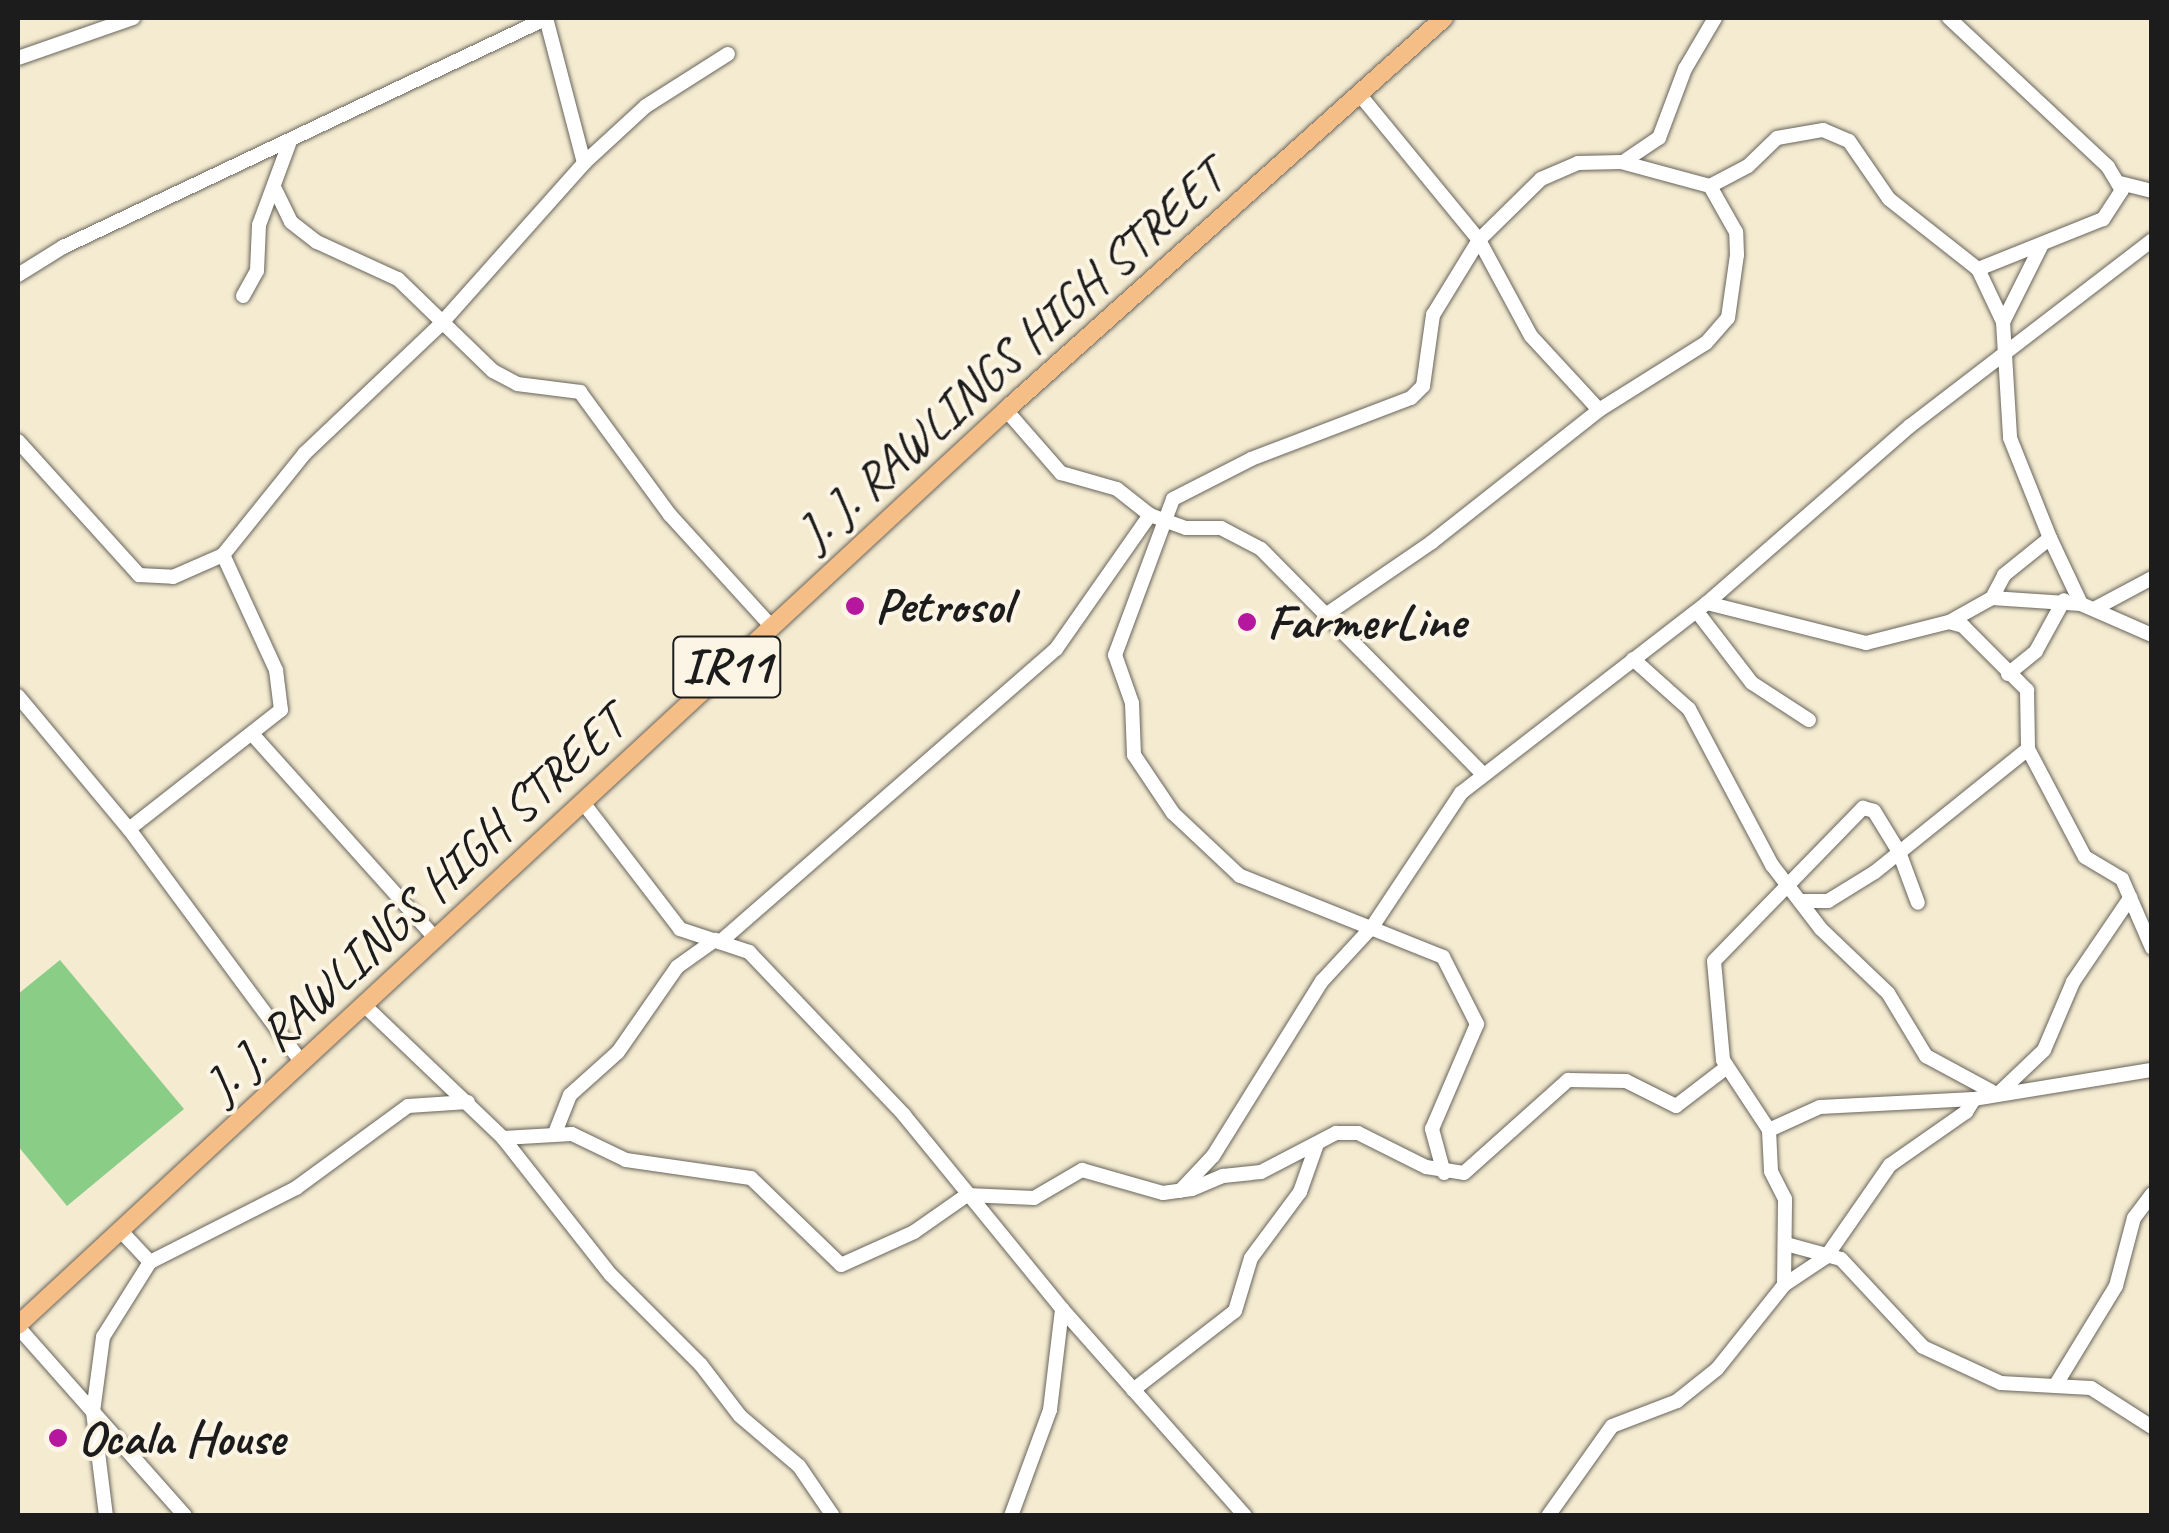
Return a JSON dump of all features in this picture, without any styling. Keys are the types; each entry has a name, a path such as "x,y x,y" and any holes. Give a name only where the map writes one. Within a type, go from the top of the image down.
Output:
{"main road":[{"name":"J. J. RAWLINGS HIGH STREET","path":"18,1326 1006,410 1444,18"}],"street":[{"path":"18,58 133,18"},
{"path":"18,275 64,247 547,18 584,163"},
{"path":"1621,162 1640,156 1659,138 1686,69 1715,18"},
{"path":"1949,18 2120,182 2152,191"},
{"path":"18,440 138,575 173,577 223,555 305,453 439,326 584,163 646,106 728,54"},
{"path":"1360,95 1479,240 1531,336 1599,410"},
{"path":"1444,1172 1432,1143 1440,1101 1475,1040 1477,1024 1443,957 1240,876 1183,824 1134,755 1132,703 1115,654 1146,557 1169,522 1172,499 1184,490 1411,398 1423,386 1433,315 1479,240 1541,180 1578,162 1621,162 1710,186 1748,166 1777,138 1823,130 1849,141 1889,199 1978,269 2003,322 2010,438 2050,538 2088,606"},
{"path":"243,296 257,271 259,224 290,141"},
{"path":"1978,269 2103,219 2120,200 2120,182"},
{"path":"274,186 291,222 317,242 398,279 439,326 517,384 580,392 670,515 771,626"},
{"path":"1324,616 1432,542 1599,410 1706,343 1728,318 1736,232 1710,186"},
{"path":"259,224 291,222"},
{"path":"1180,1191 1213,1156 1322,981 1372,928 1462,793 1702,608 2004,351 2152,240"},
{"path":"2003,322 2042,246"},
{"path":"1006,410 1061,473 1116,489 1150,515 1169,522 1221,528 1261,548 1484,774"},
{"path":"555,1132 570,1096 618,1052 677,967 718,941 1056,649 1150,515"},
{"path":"1992,598 2004,574 2050,538"},
{"path":"129,829 254,735 281,710 276,670 223,555"},
{"path":"2088,606 2152,578"},
{"path":"1702,608 1866,642 1949,622 1992,598 2064,600 2088,606 2152,635"},
{"path":"2008,674 2036,651 2064,600"},
{"path":"1702,608 1752,683 1809,720"},
{"path":"1949,622 1963,626 2027,690 2028,749 2085,857 2122,879 2152,948"},
{"path":"1633,658 1689,708 1789,888 1803,901 1821,929 1888,993 1926,1056 1996,1091"},
{"path":"18,696 129,829 302,1063"},
{"path":"254,735 437,940"},
{"path":"1803,901 1828,901 1899,852 2028,749"},
{"path":"584,805 666,916 680,929 749,952 904,1115 1062,1309 1237,1512"},
{"path":"1784,1285 1787,1212 1771,1171 1769,1130 1727,1067 1714,961 1789,888 1828,838 1863,808 1874,811 1899,852 1918,903"},
{"path":"1996,1091 2044,1050 2073,982 2130,898"},
{"path":"364,1006 417,1063 468,1102 503,1138 612,1275 701,1365 740,1416 799,1466 832,1516"},
{"path":"503,1138 555,1132 669,1170 752,1178 841,1265 914,1232 967,1195 1027,1200 1090,1170 1150,1190 1180,1191 1261,1172 1336,1134 1358,1133 1444,1172 1478,1165 1568,1080 1626,1080 1676,1106 1727,1067"},
{"path":"1769,1130 1820,1108 1974,1099 1996,1091 2152,1070"},
{"path":"1548,1516 1612,1426 1693,1391 1784,1285 1826,1257 1890,1165 1966,1112 1974,1099"},
{"path":"106,1516 93,1412 104,1337 150,1262 296,1188 408,1106 468,1102"},
{"path":"1408,1157 1432,1143"},
{"path":"1133,1390 1234,1311 1252,1258 1300,1192 1316,1144"},
{"path":"2055,1386 2116,1286 2134,1218 2152,1194"},
{"path":"120,1230 150,1262"},
{"path":"1786,1244 1850,1266 1923,1347 2002,1383 2102,1392 2152,1427"},
{"path":"1011,1516 1050,1410 1062,1309"},
{"path":"18,1326 186,1516"}],"green space":[{"path":"60,960 184,1109 67,1206 18,1146 18,994"}],"place":[{"name":"Petrosol","path":"855,606"},
{"name":"FarmerLine","path":"1247,622"},
{"name":"Ocala House","path":"58,1438"}]}
